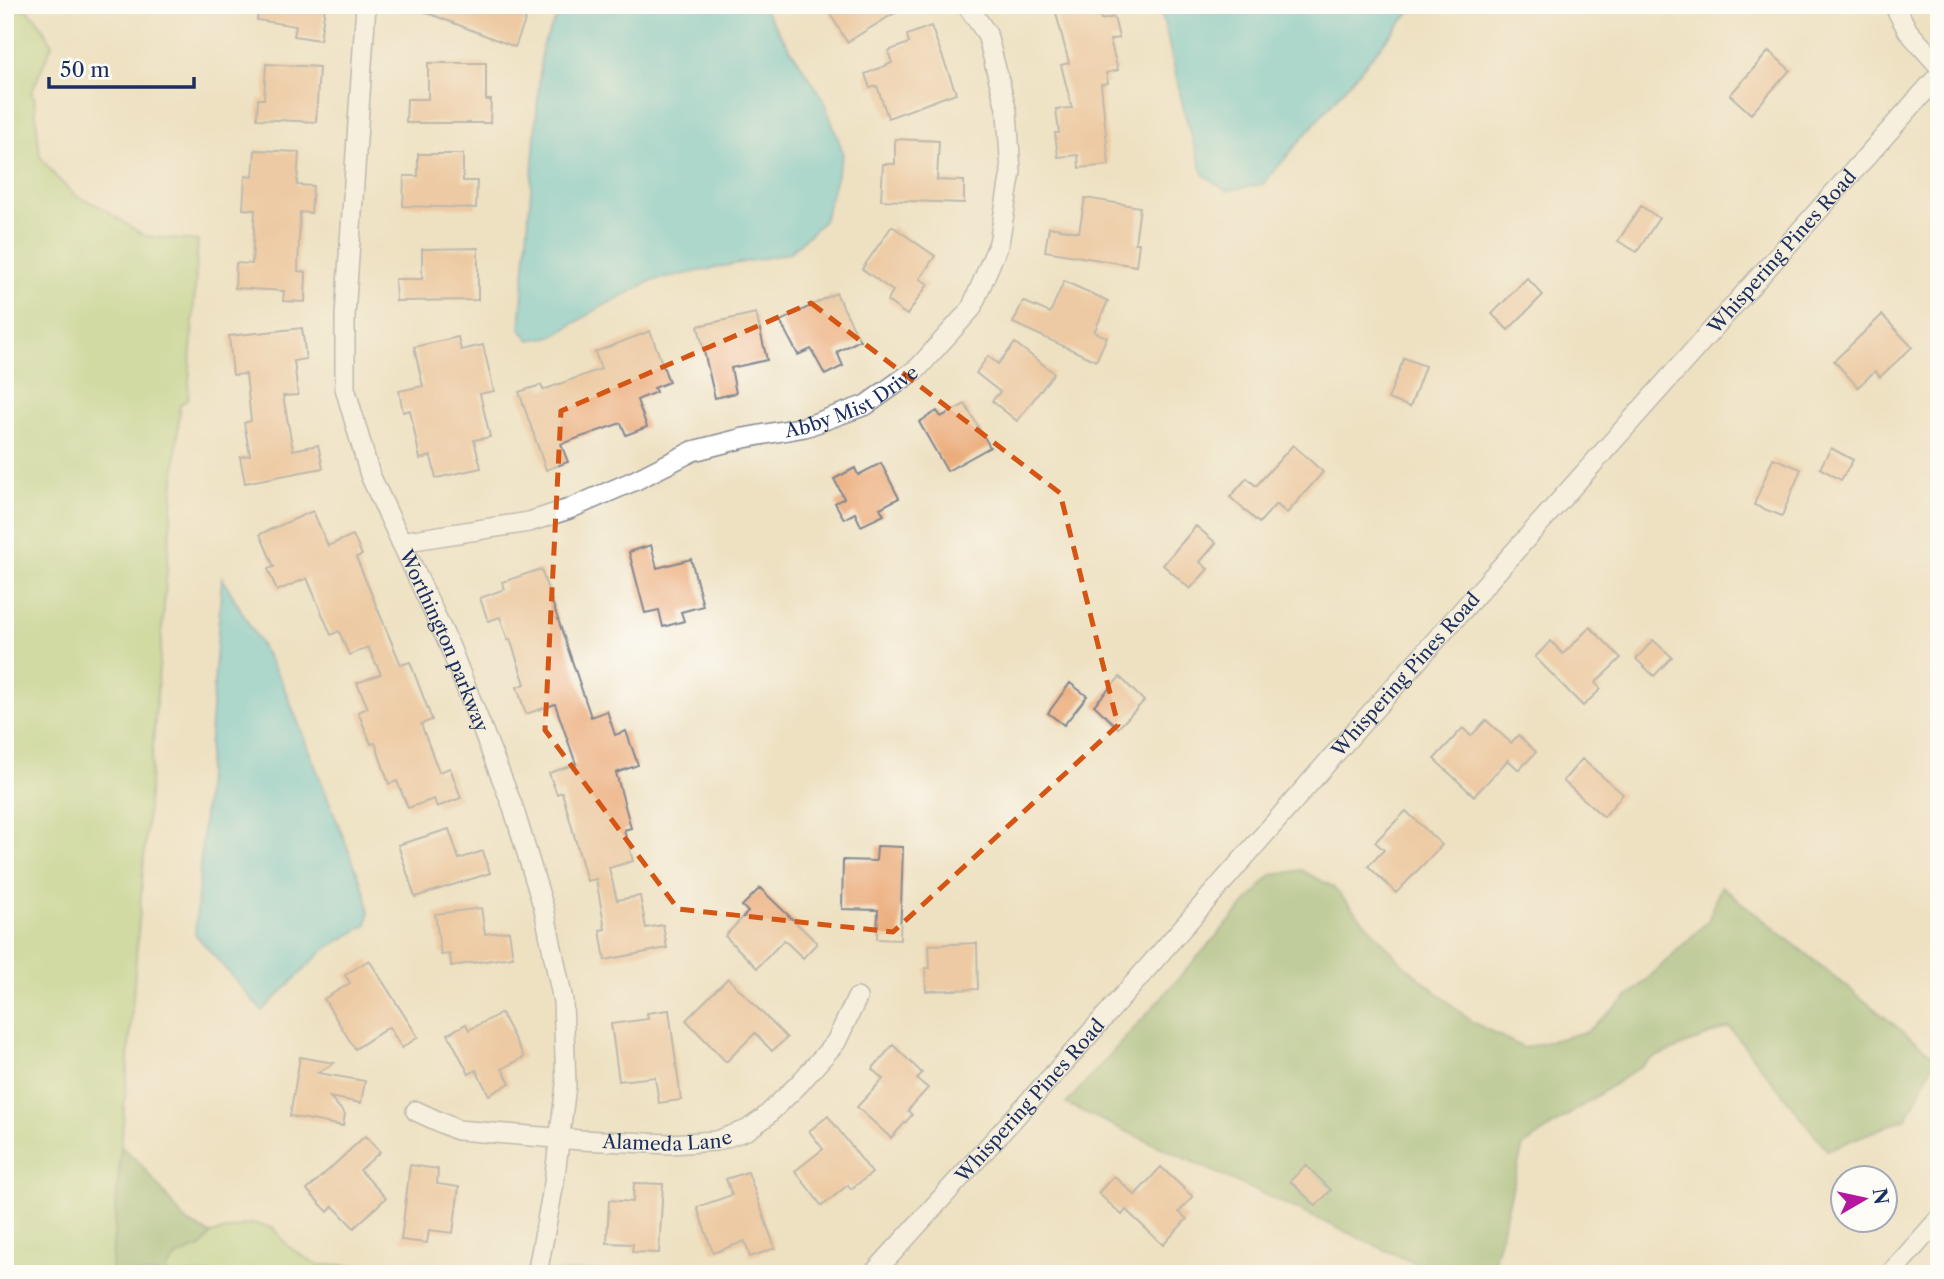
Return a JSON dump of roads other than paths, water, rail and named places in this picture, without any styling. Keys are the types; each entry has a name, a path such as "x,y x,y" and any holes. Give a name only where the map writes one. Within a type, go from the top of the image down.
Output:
{"street":[{"name":"Worthington parkway","path":"366,5 345,316 345,388 370,475 450,647 513,807 544,909 564,1001 566,1085 537,1274"},
{"name":"Abby Mist Drive","path":"401,541 528,522 569,509 636,480 693,451 805,427 866,405 918,368 971,309 999,243 1011,172 1007,112 986,34 967,5"},
{"path":"1894,5 1908,30 1939,66"},
{"name":"Whispering Pines Road","path":"873,1274 1072,1054 1362,723 1939,75"},
{"name":"Alameda Lane","path":"416,1111 457,1130 559,1139 670,1144 716,1141 747,1130 764,1118 799,1084 836,1042 857,998"},
{"path":"1890,1274 1939,1219"}],"water":[{"path":"568,5 761,5 823,98 843,153 824,221 789,253 651,281 599,308 554,336 530,340 520,329 542,46 555,21"},
{"path":"1160,5 1416,5 1263,184 1226,191 1204,175 1185,115"},
{"path":"222,577 282,682 365,892 369,912 367,925 324,950 262,1011 195,934"}]}
